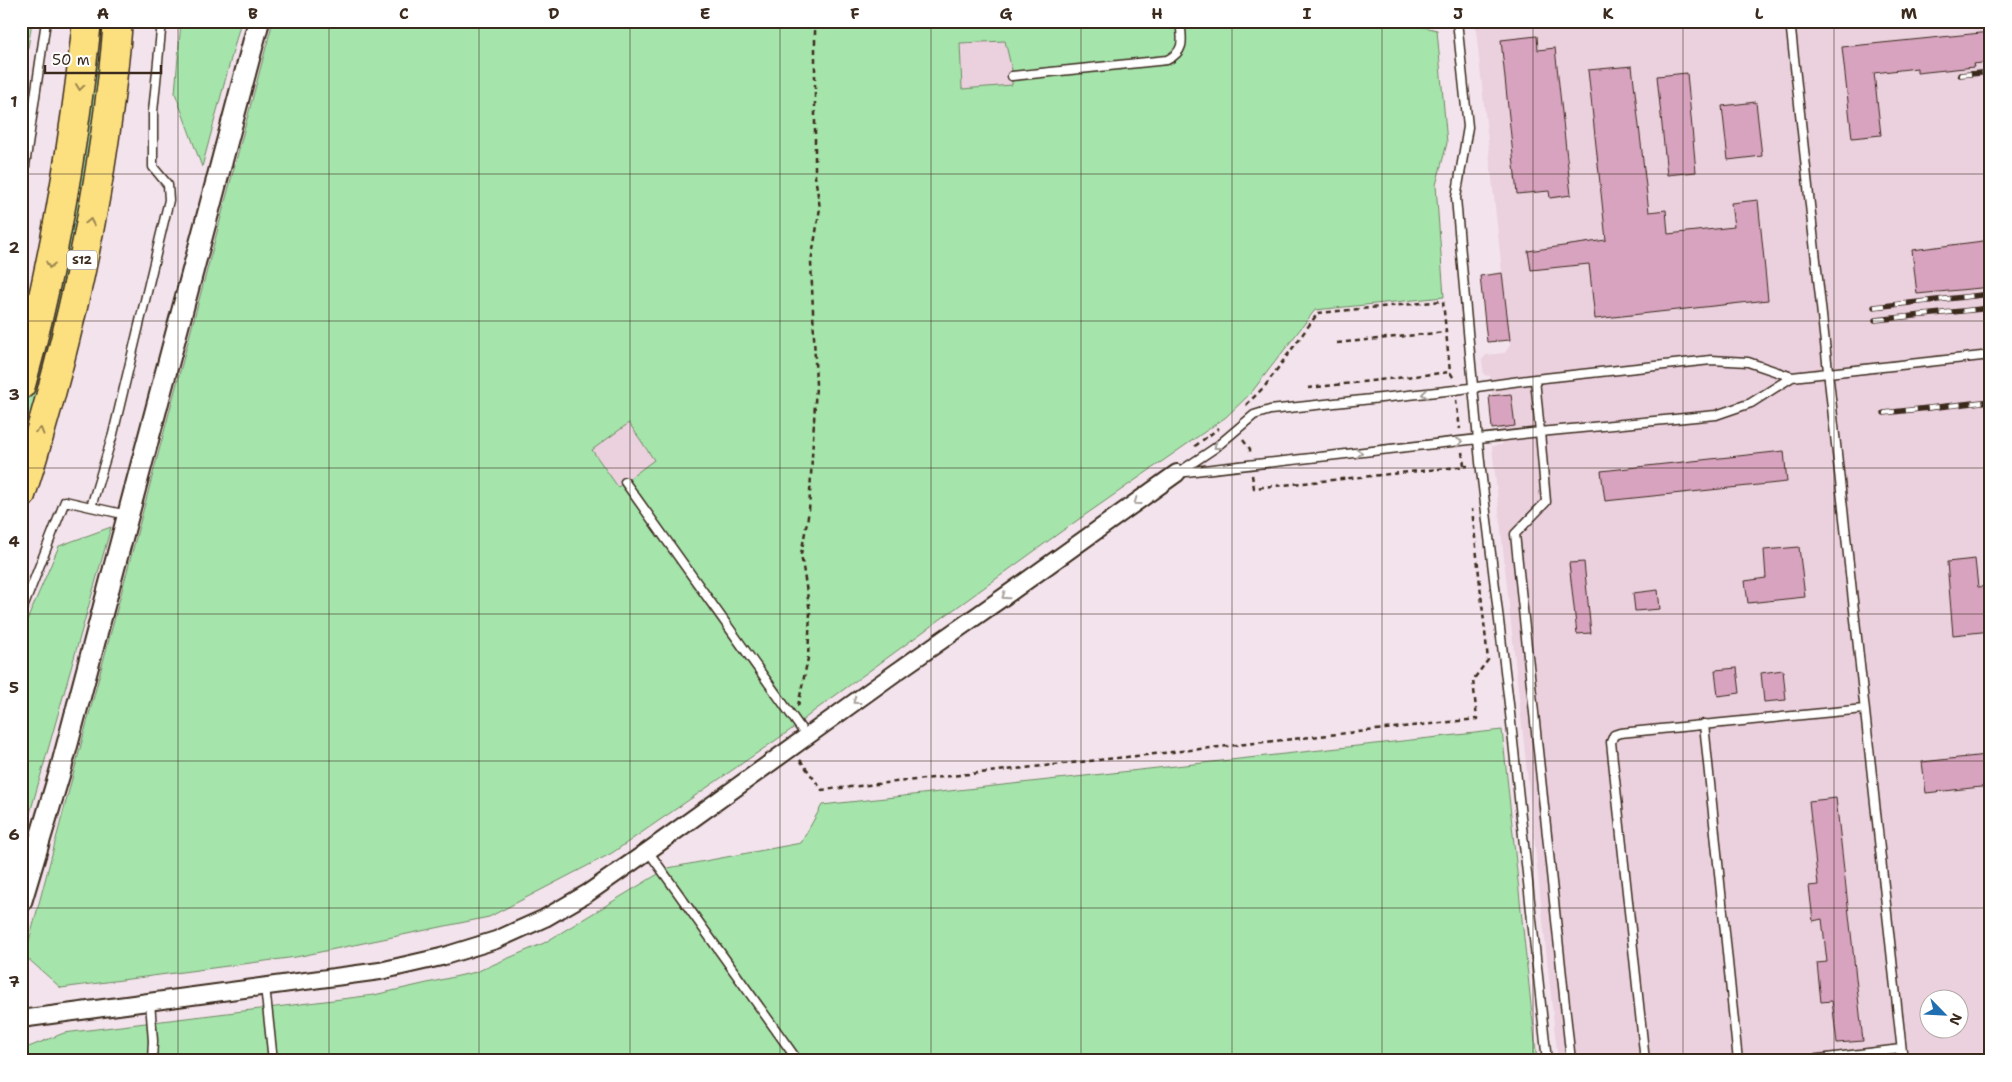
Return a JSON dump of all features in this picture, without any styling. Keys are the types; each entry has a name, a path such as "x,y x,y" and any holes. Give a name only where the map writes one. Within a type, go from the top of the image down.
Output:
{"highway":[{"name":"S12","path":"21,385 41,307 63,195 76,113 87,21"},
{"name":"S12","path":"21,494 52,389 84,254 103,143 118,21"}],"street":[{"path":"21,902 60,772 259,21"},
{"path":"21,1019 380,971 441,957 496,940 544,918 588,893 648,851 1177,473"}],"lane":[{"path":"21,193 46,21"},
{"path":"91,507 113,434 169,200 168,185 153,167 153,112 162,21"},
{"path":"1012,76 1167,60 1175,56 1180,50 1182,40 1180,21"},
{"path":"1456,21 1468,127 1456,198 1478,440 1509,704 1547,1061"},
{"path":"1790,21 1903,1061"},
{"path":"1177,473 1540,432 1716,415 1751,403 1792,377 1991,355"},
{"path":"1177,473 1215,448 1254,415 1270,410 1711,360 1748,362 1792,377"},
{"path":"1535,379 1546,502 1516,534 1571,1061"},
{"path":"624,482 792,716 811,734"},
{"path":"21,613 65,501 128,515"},
{"path":"1644,1061 1611,742 1614,735 1704,724 1864,709"},
{"path":"1704,724 1738,1061"},
{"path":"648,851 798,1061"},
{"path":"265,986 273,1061"},
{"path":"150,1002 153,1041 152,1061"},
{"path":"1802,1061 1901,1049"}],"path":[{"path":"792,716 799,704 808,658 810,612 802,554 809,511 816,386 811,262 820,208 815,176 815,21"},
{"path":"1194,447 1228,421 1265,386 1318,313 1443,302 1450,372 1454,380 1464,465"},
{"path":"1338,343 1446,332"},
{"path":"1308,388 1450,372"},
{"path":"1228,421 1250,449 1254,488 1464,465 1468,465 1469,475"},
{"path":"791,748 822,790 1477,719 1473,680 1488,660 1472,504"}],"shaded area":[{"path":"1475,21 1991,21 1991,1061 1558,1061 1492,446 1502,445 1500,428 1515,427 1512,393 1492,395 1490,376 1484,375 1482,360 1486,355 1505,353 1510,345"},
{"path":"1005,41 1012,70 1013,85 962,89 960,43"},
{"path":"629,423 655,461 618,487 591,450"}],"green space":[{"path":"21,21 32,21 21,95"},
{"path":"97,21 108,21 74,248 21,460 21,422 42,343"},
{"path":"181,21 241,21 202,167 175,93"},
{"path":"273,21 1410,21 1411,24 1437,30 1447,143 1436,185 1444,297 1315,310 1251,393 1226,417 1062,531 814,711 792,729 612,853 489,917 296,957 61,988 25,956","holes":["1005,41 1012,70 1012,85 962,89 960,43","629,423 654,460 618,487 592,450"]},
{"path":"111,527 21,845 21,634 59,546"},
{"path":"1502,730 1537,1061 21,1061 21,1050 64,1033 374,995 476,972 544,943 668,868 801,843 822,805"}],"building":[{"path":"1991,32 1991,62 1973,64 1974,67 1917,73 1917,68 1874,73 1881,135 1852,138 1842,47"},
{"path":"1537,36 1538,50 1555,48 1571,195 1550,198 1549,191 1517,194 1501,40"},
{"path":"1632,66 1649,212 1666,210 1668,234 1734,227 1731,203 1758,200 1768,300 1595,319 1589,264 1531,270 1528,251 1606,240 1588,70"},
{"path":"1687,73 1696,172 1667,175 1657,76"},
{"path":"1756,102 1762,156 1728,160 1722,106"},
{"path":"1991,240 1991,287 1917,294 1912,250"},
{"path":"1502,273 1510,340 1487,342 1480,276"},
{"path":"1511,394 1515,426 1492,429 1489,396"},
{"path":"1784,451 1787,482 1605,501 1601,471"},
{"path":"1799,547 1805,597 1748,603 1745,581 1766,578 1764,550"},
{"path":"1975,559 1978,587 1991,586 1991,631 1953,635 1947,562"},
{"path":"1584,562 1591,633 1577,634 1569,563"},
{"path":"1658,590 1660,609 1635,611 1633,593"},
{"path":"1737,668 1740,693 1718,696 1715,670"},
{"path":"1783,670 1786,700 1764,702 1761,673"},
{"path":"1986,755 1990,786 1926,793 1922,762"},
{"path":"1836,798 1863,1041 1837,1043 1832,1001 1821,1002 1817,963 1827,962 1822,919 1813,921 1809,886 1818,885 1809,801"}],"railway":[{"path":"1960,75 1991,72"},
{"path":"1874,307 1991,294"},
{"path":"1875,320 1991,308"},
{"path":"1884,413 1991,401"}]}
